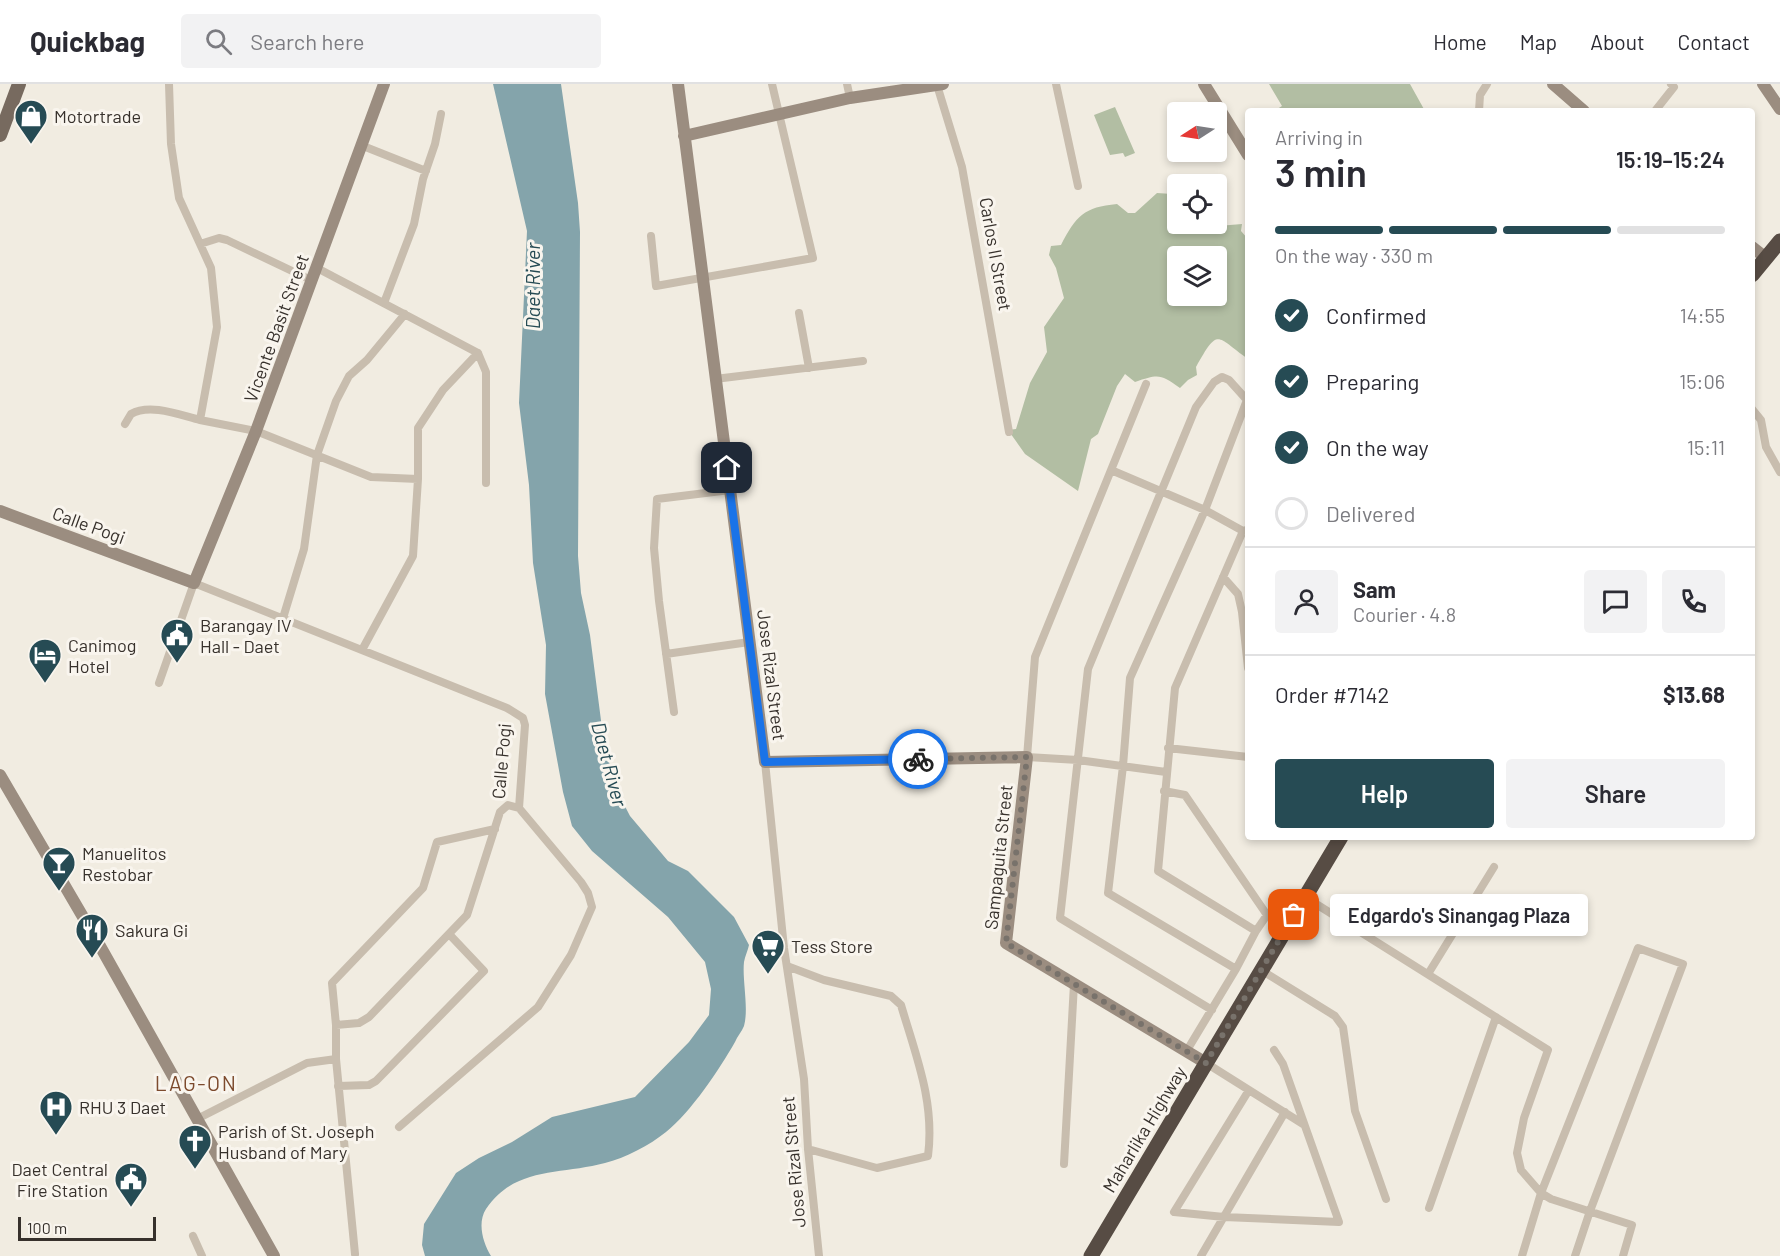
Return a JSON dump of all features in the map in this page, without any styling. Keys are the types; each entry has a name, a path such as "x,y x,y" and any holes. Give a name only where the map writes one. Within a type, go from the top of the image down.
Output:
{"highway":[{"path":"1755,271 1780,241"},
{"name":"Maharlika Highway","path":"1091,1256 1339,840"}],"main road":[{"path":"0,135 19,84"}],"street":[{"path":"169,84 171,144 179,198 211,268 217,327 200,420"},
{"name":"Vicente Basit Street","path":"194,583 256,431 384,84"},
{"name":"Jose Rizal Street","path":"678,84 765,762 787,966 804,1079 808,1149 819,1256"},
{"path":"651,236 656,286 813,258 772,84"},
{"path":"847,84 850,98"},
{"path":"684,136 850,98 939,84"},
{"name":"Carlos II Street","path":"939,84 962,167 1009,432"},
{"path":"1056,84 1078,186"},
{"path":"1204,84 1245,150"},
{"path":"1479,108 1480,95 1487,84"},
{"path":"1553,84 1581,108"},
{"path":"1657,108 1674,87 1671,84"},
{"path":"1763,84 1780,109"},
{"path":"384,303 414,224 441,114"},
{"path":"363,146 426,171"},
{"path":"200,244 219,238 227,240 313,281"},
{"path":"1755,249 1766,258"},
{"path":"317,268 478,353 486,372 486,483"},
{"path":"799,313 808,368"},
{"path":"283,618 303,549 317,455 336,400 349,376 367,360 405,314"},
{"path":"362,650 413,556 418,479 418,428 443,390 478,353"},
{"path":"715,379 863,362"},
{"path":"1212,1010 1060,918 1088,669 1196,407 1214,382 1222,377 1229,380 1245,398"},
{"name":"Sampaguita Street","path":"1146,384 1035,657 1027,757 1006,943 1206,1063"},
{"path":"1236,969 1108,892 1123,766 1130,678 1204,510 1245,405"},
{"path":"125,424 131,414 147,410 169,412 256,431 371,477 418,479"},
{"path":"1755,413 1761,420 1766,447 1780,472"},
{"path":"1111,470 1245,530"},
{"path":"674,712 654,548 657,499 730,490"},
{"name":"Calle Pogi","path":"0,511 283,618 507,708 523,718 525,725 519,808 511,804 500,812 467,915 369,1017 359,1023 336,1025"},
{"path":"1245,532 1174,688 1158,871 1256,931"},
{"path":"1223,577 1238,594 1245,640"},
{"path":"159,683 194,583"},
{"path":"666,654 749,642"},
{"path":"1168,748 1245,757"},
{"path":"765,762 1027,757 1078,760 1166,772"},
{"path":"0,775 197,1119 271,1255"},
{"path":"1164,790 1185,795 1267,915 1186,1052"},
{"path":"399,1127 538,1006 571,955 592,907 588,893 581,882 519,808"},
{"path":"355,1254 338,1086 332,983 423,888 437,842 495,829"},
{"path":"1428,974 1494,867"},
{"path":"1305,897 1548,1050 1524,1118 1516,1152 1521,1170 1541,1193 1551,1199 1632,1225 1623,1256"},
{"path":"338,1086 369,1085 376,1081 484,971 449,934"},
{"path":"1522,1256 1541,1193 1638,948 1683,964 1575,1256"},
{"path":"787,966 824,980 891,996 901,1005 928,1102 931,1133 928,1156 877,1168 808,1149"},
{"path":"1262,970 1335,1016 1342,1027 1355,1111 1386,1199"},
{"path":"1064,1164 1074,984"},
{"path":"1428,1208 1496,1017"},
{"path":"1249,1090 1174,1212 1224,1217 1339,1222 1283,1065 1274,1050"},
{"path":"197,1119 308,1063 336,1059"},
{"path":"1206,1063 1303,1125"},
{"path":"1201,1256 1285,1112"},
{"path":"193,1236 202,1256"}],"green space":[{"path":"1269,84 1410,84 1423,108 1279,108 1282,106"},
{"path":"1115,107 1135,153 1125,157 1123,153 1110,155 1094,115"},
{"path":"1157,193 1167,194 1167,234 1227,234 1227,225 1242,224 1241,231 1245,236 1245,357 1224,341 1219,339 1214,341 1209,345 1196,367 1197,375 1180,388 1163,378 1155,377 1135,382 1125,374 1117,386 1098,434 1091,439 1078,491 1025,454 1008,430 1016,429 1030,383 1047,352 1044,327 1064,298 1056,268 1049,255 1051,246 1061,245 1071,227 1082,215 1096,208 1117,204 1128,213 1135,213"}],"water":[{"name":"Daet River","path":"493,84 561,84 580,232 578,556 581,593 590,635 603,736 615,787 630,816 668,861 688,871 734,917 749,945 744,960 746,1011 743,1028 704,1090 675,1124 653,1142 613,1161 540,1174 511,1185 498,1195 483,1215 482,1233 491,1256 425,1256 422,1245 424,1224 456,1173 552,1117 635,1097 689,1042 709,1015 711,989 705,962 668,917 592,851 572,826 563,792 545,694 546,645 533,563 529,485 519,403 527,231"}],"way so far":[{"path":"918,759 1027,757 1006,943 1206,1063 1294,915"}],"place":[{"name":"Motortrade","path":"31,145"},
{"name":"Barangay IV Hall - Daet","path":"177,664"},
{"name":"Canimog Hotel","path":"45,684"},
{"name":"Manuelitos Restobar","path":"59,892"},
{"name":"Edgardo's Sinangag Plaza","path":"1294,915"},
{"name":"Sakura Gi","path":"92,959"},
{"name":"Tess Store","path":"768,975"},
{"name":"RHU 3 Daet","path":"56,1136"},
{"name":"Parish of St. Joseph Husband of Mary","path":"195,1170"},
{"name":"Daet Central Fire Station","path":"131,1208"}],"district":[{"name":"LAG-ON","path":"196,1082"}],"route":[{"path":"727,468 765,762 918,759"}]}
